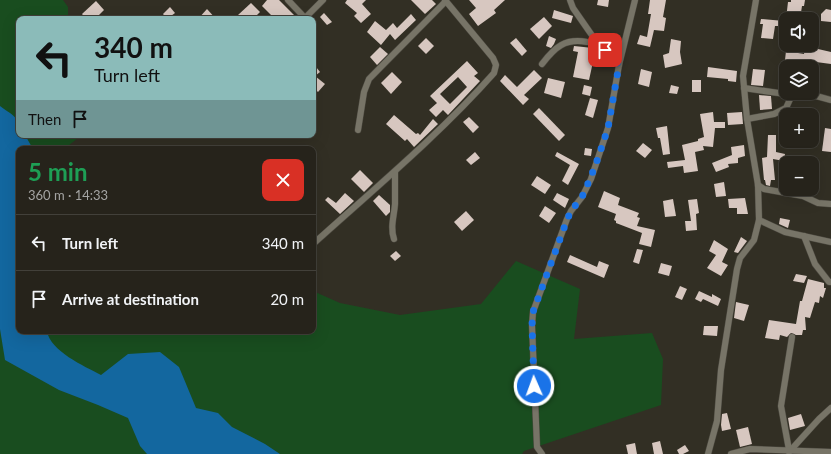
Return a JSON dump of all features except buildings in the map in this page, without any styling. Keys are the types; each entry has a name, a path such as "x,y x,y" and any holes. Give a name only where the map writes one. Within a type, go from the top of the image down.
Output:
{"street":[{"path":"288,0 303,16"},
{"path":"307,16 323,0"},
{"path":"358,130 364,92 369,79 447,2 455,0"},
{"path":"570,0 573,8 598,44 619,65"},
{"path":"535,454 537,447 532,325 533,312 567,220 571,211 582,197 598,158 608,128 619,65 635,0"},
{"path":"708,454 717,421 721,370 737,269 740,258 754,240 759,220 758,185 747,118 743,76 756,0"},
{"path":"316,241 395,172 459,110 490,77 495,69 496,65 493,58 447,2"},
{"path":"542,64 552,52 561,45 570,41 598,44"},
{"path":"744,88 779,93"},
{"path":"819,97 831,100"},
{"path":"747,118 774,114 786,108 790,100"},
{"path":"394,240 392,225 395,205 395,172"},
{"path":"758,185 764,189 803,196 818,203 831,204"},
{"path":"759,220 785,232 831,242"},
{"path":"804,236 815,264 825,278 831,282"},
{"path":"789,452 781,406 792,337"},
{"path":"789,452 831,408"},
{"path":"537,447 542,454"},
{"path":"731,454 750,449 789,452 831,452"}],"green space":[{"path":"0,0 63,0 68,7 68,16 16,16 16,138 78,138 68,146 16,146 16,334 316,334 316,292 340,303 400,315 481,304 516,261 580,289 574,339 652,333 663,359 661,405 524,451 522,454 0,454"}],"water":[{"path":"0,106 13,115 16,119 16,138 27,138 31,146 16,146 16,334 48,334 54,345 61,351 77,362 101,375 128,354 160,352 179,367 196,408 218,413 232,427 265,444 280,454 147,454 140,446 128,418 59,390 5,360 0,329"}],"route":[{"path":"534,386 533,312 540,288 567,220 575,204 582,197 608,128 619,65 605,50"}]}
